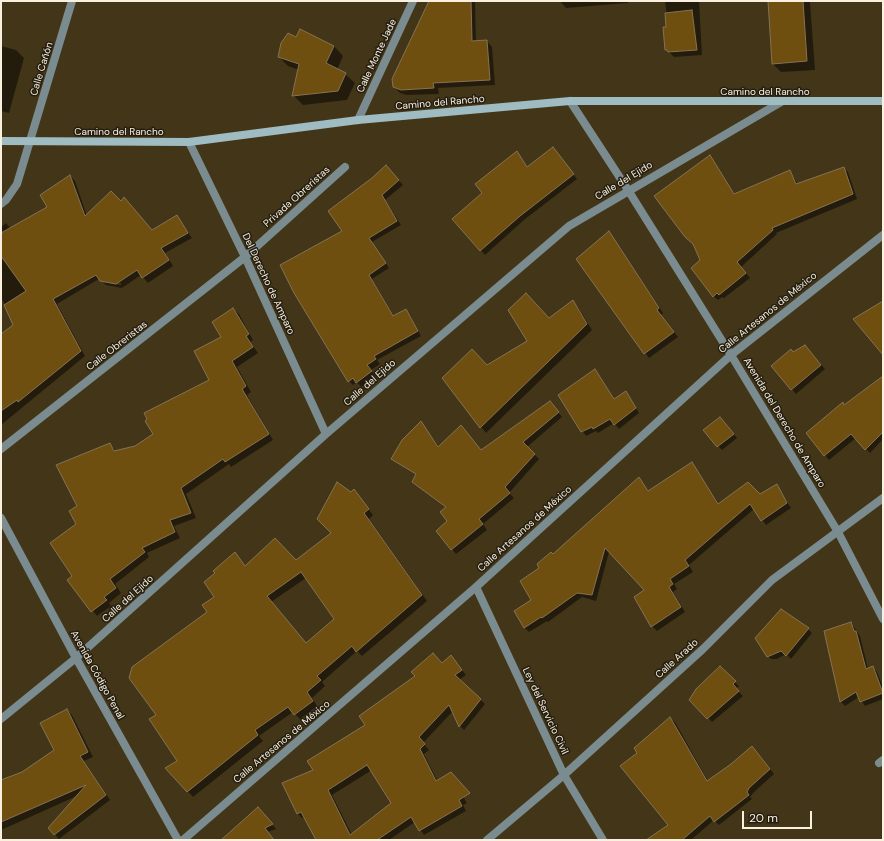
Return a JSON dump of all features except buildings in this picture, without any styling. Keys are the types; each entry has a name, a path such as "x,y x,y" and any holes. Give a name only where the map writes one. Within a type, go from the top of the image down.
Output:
{"main road":[{"name":"Camino del Rancho","path":"1,141 189,142 358,120 570,101 883,101"}],"street":[{"name":"Calle Cañón","path":"1,204 6,200 16,184 72,1"},
{"name":"Calle Monte Jade","path":"358,120 413,1"},
{"name":"Avenida del Derecho de Amparo","path":"570,101 628,190 731,355 838,532 883,619"},
{"name":"Calle del Ejido","path":"1,719 76,658 326,434 569,226 628,190 781,102"},
{"name":"Del Derecho de Amparo","path":"189,142 245,257 326,434"},
{"name":"Privada Obreristas","path":"245,257 345,167"},
{"name":"Calle Artesanos de México","path":"183,840 476,587 731,355 883,235"},
{"name":"Calle Obreristas","path":"1,449 245,257"},
{"name":"Calle Arado","path":"487,840 564,775 703,649 772,580 883,498"},
{"name":"Avenida Código Penal","path":"1,518 76,658 178,840"},
{"name":"Ley del Servicio Civil","path":"476,587 564,775 603,840"}]}
